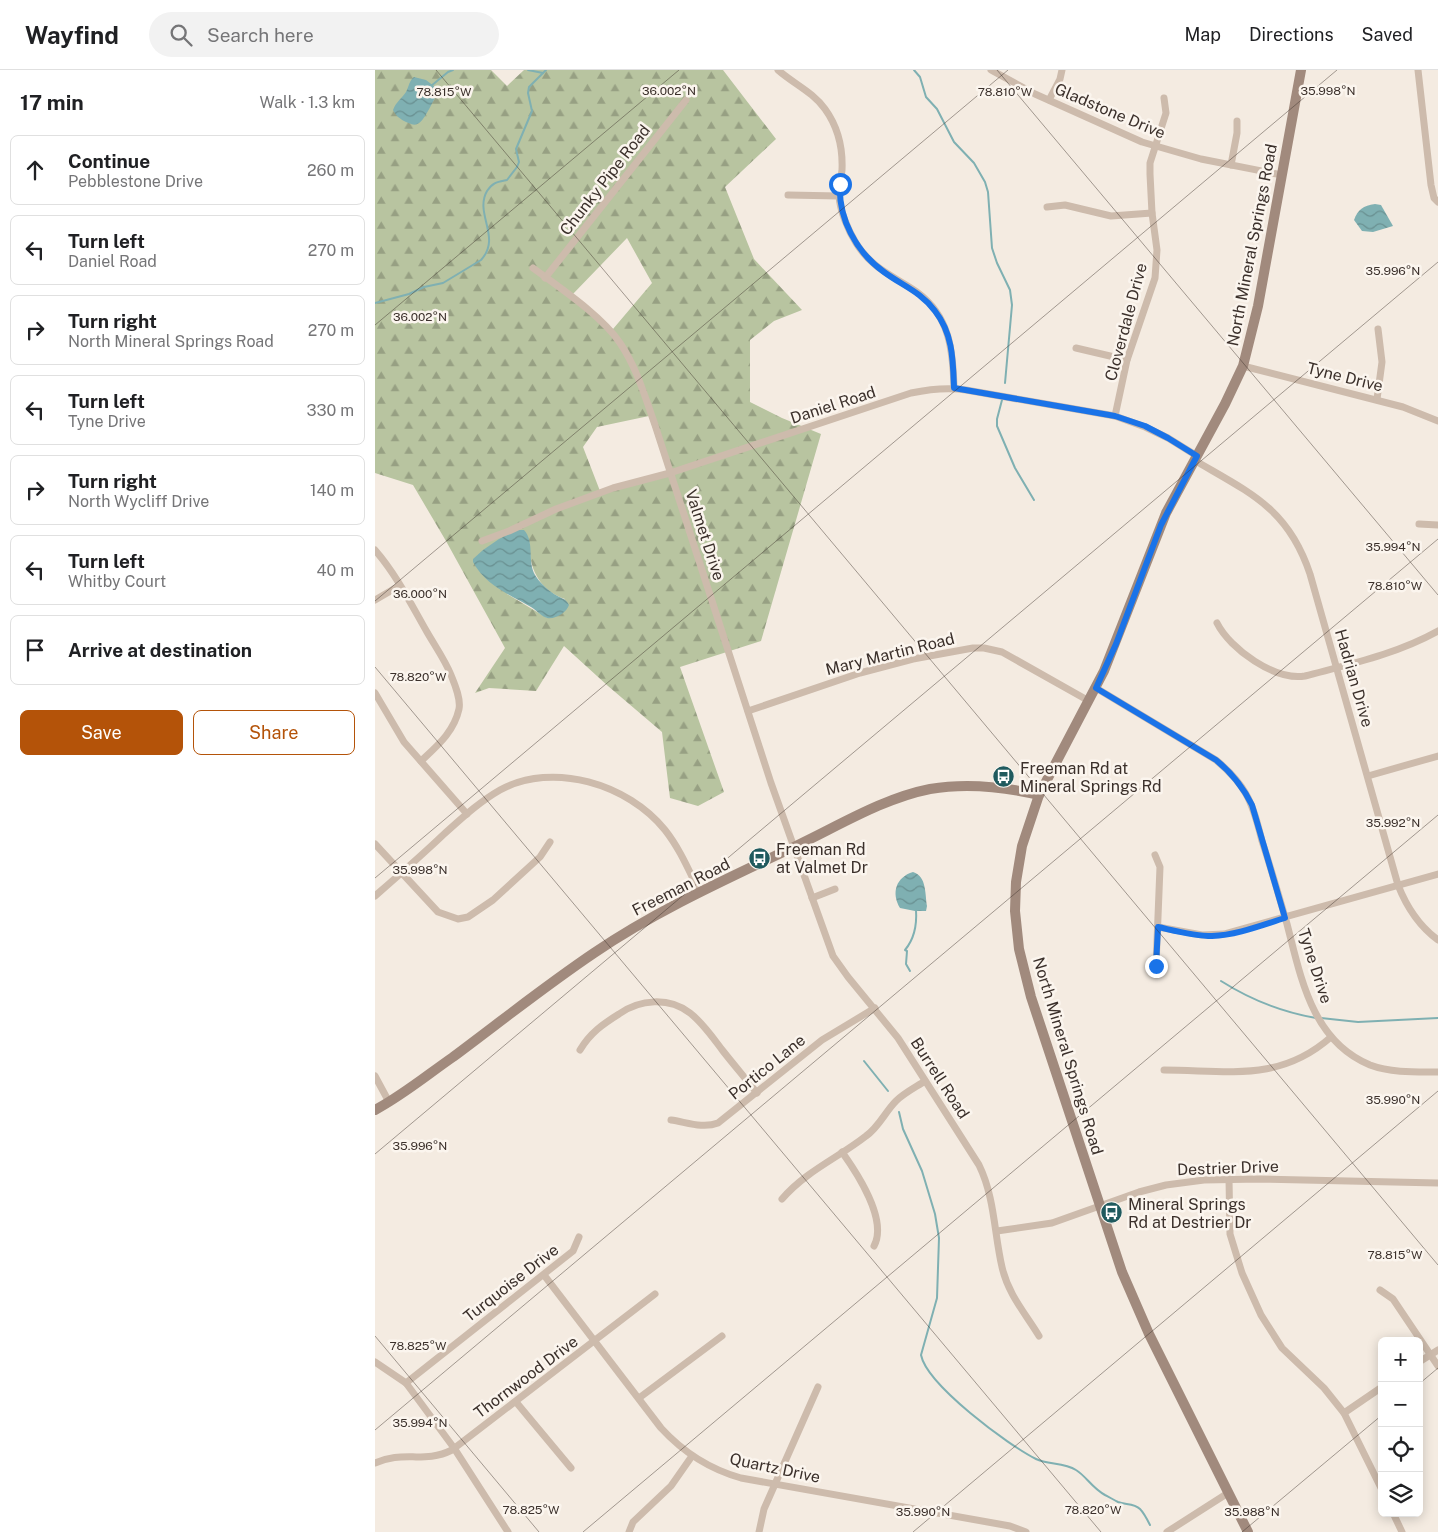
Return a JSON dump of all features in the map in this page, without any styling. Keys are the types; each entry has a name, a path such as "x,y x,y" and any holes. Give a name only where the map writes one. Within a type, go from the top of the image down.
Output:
{"street":[{"path":"778,70 815,96 831,117 839,136 842,157 839,196 851,234 865,256 885,273 918,293 935,311 949,336 953,357 954,388"},
{"name":"Gladstone Drive","path":"991,70 1035,94 1118,132 1156,147 1201,159 1281,175"},
{"path":"1049,100 1060,79 1062,70"},
{"name":"North Mineral Springs Road","path":"1248,1532 1130,1294 1031,997 1017,934 1015,911 1019,864 1026,832 1039,795 1096,688 1116,644 1161,525 1243,366 1258,306 1301,70"},
{"path":"1418,70 1431,185 1434,198 1438,202"},
{"name":"Cloverdale Drive","path":"1115,416 1127,360 1155,278 1157,250 1152,213 1150,174 1151,163 1166,113 1164,98"},
{"name":"Chunky Pipe Road","path":"545,278 686,100"},
{"path":"1231,165 1237,133 1237,121"},
{"path":"788,195 839,196"},
{"path":"1047,207 1065,205 1111,216 1152,213"},
{"name":"Valmet Drive","path":"533,268 603,324 620,342 634,369 645,397 794,847"},
{"path":"1377,399 1382,362 1378,329"},
{"path":"1076,348 1127,360"},
{"name":"Tyne Drive","path":"1243,366 1377,399 1417,411 1438,421"},
{"name":"Daniel Road","path":"482,541 509,531 556,509 613,488 669,473 911,393 935,388 954,388 1115,416 1145,426 1168,438 1195,458"},
{"name":"Hadrian Drive","path":"1195,458 1268,507 1292,534 1300,548 1310,574 1399,886 1405,902 1415,918 1438,940"},
{"path":"1419,524 1438,525"},
{"path":"375,550 385,562 451,674 456,688 459,707 453,726 442,741 421,761"},
{"path":"375,600 399,586"},
{"path":"1217,624 1226,638 1252,659 1279,674 1298,677 1397,650 1438,631"},
{"name":"Mary Martin Road","path":"748,711 812,688 887,665 973,648 984,648 1002,652 1089,701"},
{"name":"Tyne Drive","path":"1096,688 1216,760 1233,776 1243,789 1252,805 1307,997 1331,1037 1351,1054 1373,1066 1399,1070 1438,1072"},
{"path":"375,693 404,742 467,814"},
{"path":"1368,776 1438,756"},
{"path":"375,896 467,814 500,790 520,781 544,777 569,778 602,786 625,796 641,806 656,820 679,850 700,893"},
{"name":"Freeman Road","path":"375,1110 389,1102 594,953 629,931 700,893 875,808 917,792 961,786 1023,791 1039,795"},
{"path":"375,844 438,912 458,919 468,917 493,900 540,857 549,842"},
{"name":"Burrell Road","path":"794,847 833,956 898,1038 984,1176 991,1199 1002,1266 1008,1286 1039,1336"},
{"path":"1155,855 1160,867 1156,966"},
{"path":"1158,927 1191,934 1213,936 1238,932 1438,874"},
{"path":"812,898 835,889"},
{"path":"580,1050 587,1037 621,1012 637,1004 666,1002 690,1013 704,1027 757,1093"},
{"name":"Portico Lane","path":"671,1120 712,1126 727,1117 822,1040 875,1008"},
{"path":"1164,1070 1244,1072 1267,1070 1300,1059 1331,1037"},
{"path":"375,1076 389,1102"},
{"path":"782,1198 798,1182 871,1132 897,1100 925,1081"},
{"path":"842,1152 864,1184 870,1199 878,1238 875,1246"},
{"path":"1229,1179 1230,1234 1242,1273 1261,1315 1282,1348 1324,1388 1344,1413 1378,1482"},
{"name":"Destrier Drive","path":"997,1231 1051,1224 1139,1192 1166,1185 1204,1180 1438,1183"},
{"name":"Turquoise Drive","path":"406,1382 544,1276 573,1251 579,1237"},
{"name":"Quartz Drive","path":"544,1276 668,1435 692,1456 722,1472 741,1478 1011,1526 1026,1532"},
{"path":"1380,1290 1393,1299 1438,1366"},
{"name":"Thornwood Drive","path":"375,1463 387,1458 428,1458 447,1453 655,1294"},
{"path":"639,1398 722,1336"},
{"path":"1423,1359 1438,1350"},
{"path":"375,1362 406,1382 454,1448 508,1532"},
{"path":"759,1532 764,1509 818,1386"},
{"path":"1344,1413 1378,1390"},
{"path":"516,1402 571,1468"},
{"path":"629,1532 633,1522 671,1486 692,1456"},
{"path":"1167,1532 1228,1493"},
{"path":"1395,1517 1402,1532"}],"green space":[{"path":"375,70 491,70 507,86 524,70 723,70 776,139 725,187 754,259 802,310 774,321 750,340 750,402 821,434 761,641 680,667 724,792 698,806 670,798 662,732 564,646 536,691 489,688 475,693 505,648 413,485 375,473","holes":["627,238 652,283 613,329 572,295","649,416 667,471 600,491 583,447 597,427","530,542 531,561 537,577 549,590 565,599 547,618 507,594"]}],"water":[{"path":"414,77 426,80 439,90 424,118 415,125 401,119 393,110"},
{"path":"1375,204 1381,205 1393,226 1373,232 1362,231 1354,220 1361,209"},
{"path":"517,530 524,530 527,535 531,564 537,578 554,594 565,599 569,605 557,617 545,617 499,589 484,577 473,562 473,559 483,550"},
{"path":"913,872 921,877 923,882 927,906 926,911 900,908 897,902 896,891 899,882 907,874"}],"waterway":[{"path":"431,86 453,70"},
{"path":"528,70 543,73"},
{"path":"375,303 409,294 424,287 443,283 481,260 487,251 489,243 484,208 487,191 493,184 507,180 517,167 519,162 516,149 532,111 528,93 529,87 546,70"},
{"path":"914,70 920,77 926,97 937,109 954,142 974,163 985,182 988,192 992,248 1010,290 1012,305 1005,383"},
{"path":"1002,400 997,426 1015,468 1034,500"},
{"path":"910,971 906,964 907,951 905,950 915,931 916,910"},
{"path":"1221,981 1267,1004 1316,1018"},
{"path":"1321,1018 1358,1022 1438,1018"},
{"path":"864,1061 888,1091"},
{"path":"899,1112 903,1129 922,1171 935,1214 939,1238 937,1298 921,1355 927,1368 938,1382 970,1413 1007,1441 1036,1459 1071,1467 1105,1495 1118,1502 1138,1507 1150,1525"}],"place":[{"name":"Freeman Rd at Mineral Springs Rd","path":"1004,777"},
{"name":"Freeman Rd at Valmet Dr","path":"760,858"},
{"name":"Mineral Springs Rd at Destrier Dr","path":"1112,1213"}],"route":[{"path":"840,184 840,203 847,225 865,256 885,273 918,293 935,311 942,322 949,336 953,357 954,388 1128,419 1168,438 1197,456 1161,525 1116,644 1096,688 1216,760 1233,776 1252,805 1285,918 1238,932 1213,936 1191,934 1158,927 1156,966"}]}
